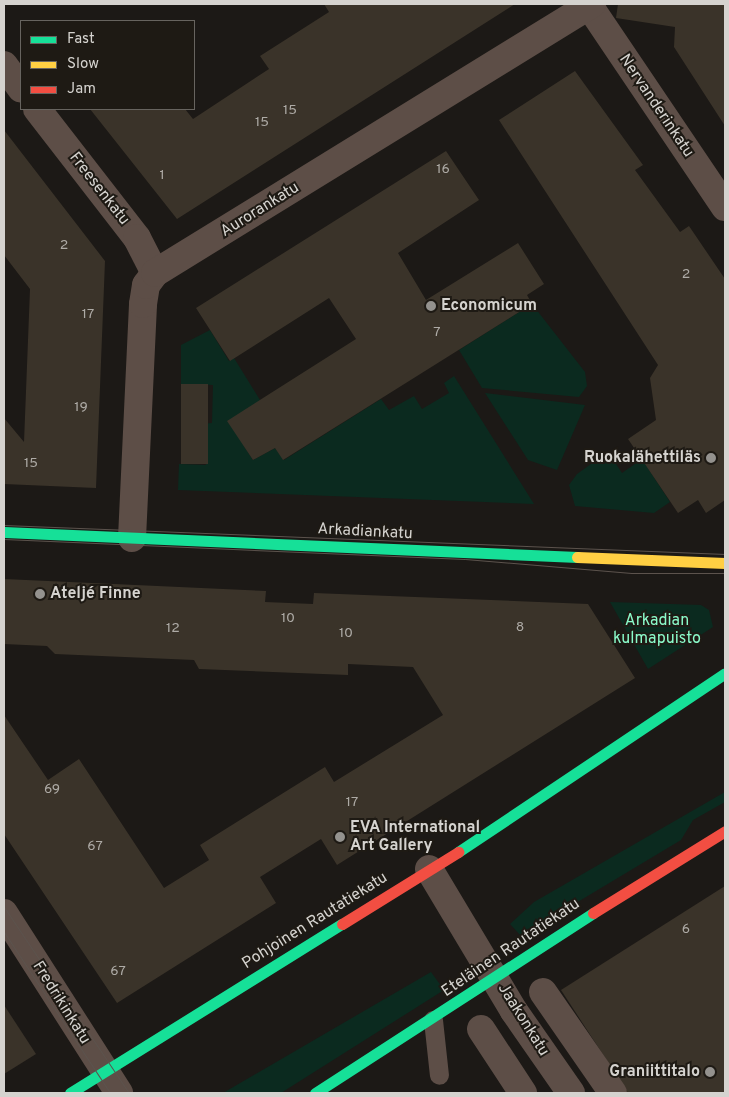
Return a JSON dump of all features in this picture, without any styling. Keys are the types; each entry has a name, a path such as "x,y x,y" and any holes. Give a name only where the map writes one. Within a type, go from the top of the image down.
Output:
{"main road":[{"name":"Arkadiankatu","path":"4,532 584,558 725,562"},
{"name":"Pohjoinen Rautatiekatu","path":"70,1093 111,1082 429,869 609,754 684,697 725,674"},
{"name":"Eteläinen Rautatiekatu","path":"315,1093 433,1020 496,976 725,831"}],"street":[{"name":"Nervanderinkatu","path":"590,4 725,208"},
{"name":"Aurorankatu","path":"155,273 590,4"},
{"path":"4,65 20,87"},
{"name":"Freesenkatu","path":"38,110 137,238 155,273"},
{"path":"132,538 143,304 146,286 155,273"},
{"name":"Jaakonkatu","path":"429,869 483,953 514,1011 571,1093"},
{"name":"Fredrikinkatu","path":"4,913 111,1082"},
{"name":"Jaakonkatu","path":"543,992 613,1093"},
{"path":"481,1029 523,1093"}],"lane":[{"path":"433,1020 438,1075"}],"green space":[{"path":"532,304 585,372 587,386 579,397 482,388 459,350"},
{"path":"210,330 229,361 234,358 260,400 251,442 244,446 253,460 275,448 284,460 381,399 389,410 414,396 422,409 449,393 444,383 454,376 534,504 178,490 179,464 206,465 207,430 200,424 212,423 213,385 181,384 181,345"},
{"path":"485,393 585,405 557,470 528,460"},
{"path":"608,452 622,473 642,459 670,502 654,513 575,506 569,485 577,474"},
{"name":"Arkadian kulmapuisto","path":"610,602 701,605 709,610 713,627 648,669"},
{"path":"725,792 725,802 693,820 681,840 521,936 510,924 534,902"},
{"path":"431,972 444,990 281,1093 223,1093"}],"building":[{"path":"324,4 515,4 177,219 91,110 186,110 193,119 269,69 260,56 329,12"},
{"path":"618,4 725,4 725,126 674,47 675,27 616,18"},
{"path":"575,71 643,165 635,170 680,232 689,226 725,279 725,500 706,513 698,500 678,513 628,439 656,420 650,378 658,365 499,120"},
{"path":"4,130 105,261 96,488 4,484 4,418 24,442 30,289 4,255"},
{"name":"Economicum","path":"446,151 479,200 398,253 426,300 518,243 544,284 527,295 532,304 283,460 275,448 253,460 227,421 356,339 329,298 230,361 196,308"},
{"path":"181,384 208,384 208,464 181,464"},
{"path":"4,579 266,591 265,602 313,604 314,593 588,604 635,678 337,865 321,839 260,877 276,903 117,1003 4,834 4,715 48,780 79,759 164,888 209,860 200,845 325,767 334,782 443,715 413,667 348,664 348,675 199,669 194,660 55,654 47,646 4,644"},
{"path":"725,886 725,1093 628,1093 561,990"},
{"path":"4,1005 36,1054 4,1074"}],"tram line":[{"path":"4,525 725,554"},
{"path":"4,539 465,559 631,573 725,573"},
{"path":"4,907 129,1093"},
{"path":"4,932 110,1093"}],"traffic: fast":[{"path":"4,532 577,557"},
{"path":"458,852 725,673"},
{"path":"315,1093 593,913"},
{"path":"70,1093 342,924"}],"traffic: slow":[{"path":"577,557 725,563"}],"traffic: jam":[{"path":"593,913 725,831"},
{"path":"342,924 458,852"}],"place":[{"name":"Economicum","path":"431,306"},
{"name":"Ruokalähettiläs","path":"711,458"},
{"name":"Ateljé Finne","path":"40,594"},
{"name":"EVA International Art Gallery","path":"340,837"},
{"name":"Graniittitalo","path":"710,1072"}]}
